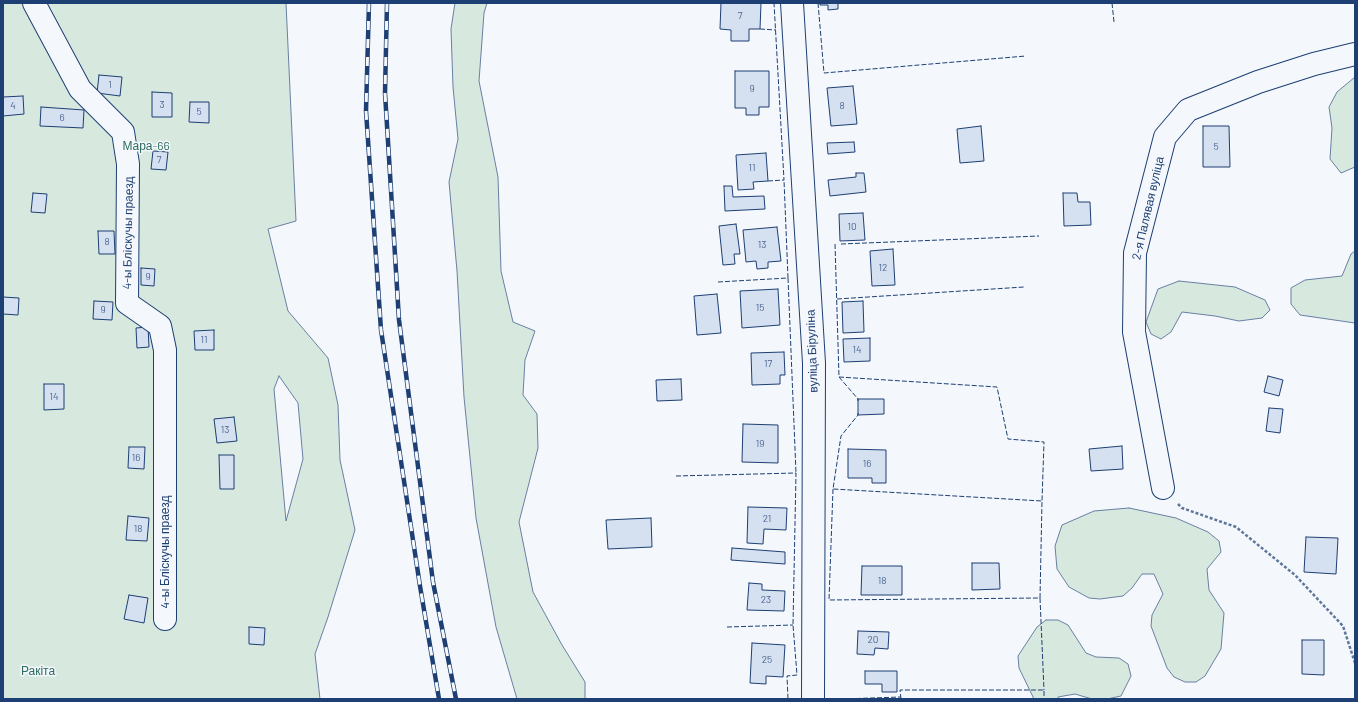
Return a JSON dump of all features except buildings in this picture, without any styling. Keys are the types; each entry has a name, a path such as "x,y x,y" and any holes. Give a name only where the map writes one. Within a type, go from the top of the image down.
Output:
{"street":[{"name":"4-ы Бліскучы праезд","path":"34,3 80,89 123,132 128,164 127,303 160,326 165,350 165,619"},
{"name":"вуліца Біруліна","path":"792,3 814,363 813,699"},
{"name":"2-я Палявая вуліца","path":"1163,488 1134,332 1135,254 1165,137 1188,110 1258,82 1314,64 1355,54"}],"path":[{"path":"1163,488 1182,508 1236,528 1295,575 1343,626 1355,663"}],"green space":[{"name":"Мара-66","path":"3,3 286,3 296,221 268,229 288,311 328,358 338,405 340,460 355,530 315,654 320,699 3,699","holes":["279,376 298,403 303,459 286,521 274,389"]},
{"path":"455,3 487,3 484,13 479,81 498,177 501,271 513,322 535,331 525,360 523,395 537,414 538,448 519,522 533,592 562,645 585,682 585,699 517,699 496,627 476,518 464,397 457,271 449,182 458,139 453,87 451,29"},
{"path":"1355,77 1355,167 1341,173 1330,159 1332,128 1329,107 1337,92"},
{"path":"1355,251 1355,323 1300,315 1291,304 1291,288 1305,280 1342,276 1351,254"},
{"path":"1179,281 1235,287 1265,300 1270,310 1262,318 1239,321 1182,312 1171,332 1161,339 1151,334 1146,322 1158,289"},
{"path":"1129,508 1176,518 1208,532 1219,541 1221,552 1207,569 1209,590 1224,613 1221,649 1205,676 1196,682 1185,682 1174,677 1167,668 1151,626 1152,615 1163,594 1154,574 1142,574 1132,588 1123,596 1100,599 1089,598 1069,587 1057,569 1055,546 1062,525 1094,511"},
{"path":"1046,620 1058,620 1068,625 1086,653 1096,657 1119,658 1128,664 1131,676 1121,696 1107,699 1092,699 1075,694 1058,697 1058,699 1034,699 1019,668 1018,656 1037,627"}],"railway":[{"path":"369,3 366,111 381,330 420,586 439,699"},
{"path":"387,3 385,93 399,320 433,582 456,699"}],"fence":[{"path":"768,181 784,180 774,3"},
{"path":"818,3 824,73 1026,56"},
{"path":"1112,3 1114,22"},
{"path":"760,29 776,30"},
{"path":"718,282 788,278 784,180"},
{"path":"841,244 1039,236"},
{"path":"835,244 839,377 858,399 858,401"},
{"path":"788,278 796,473"},
{"path":"837,299 1024,287"},
{"path":"839,377 997,387 1008,439 1044,442 1042,501"},
{"path":"833,489 829,600 1040,598 1042,501 833,489 841,436 858,413"},
{"path":"676,476 796,473 793,625 797,675 787,676 788,699"},
{"path":"1040,598 1044,690"},
{"path":"727,627 793,625"},
{"path":"901,699 900,690 1044,690 1044,699"},
{"path":"842,699 901,697"}],"park label":[{"name":"Ракіта","path":"38,671"}]}
